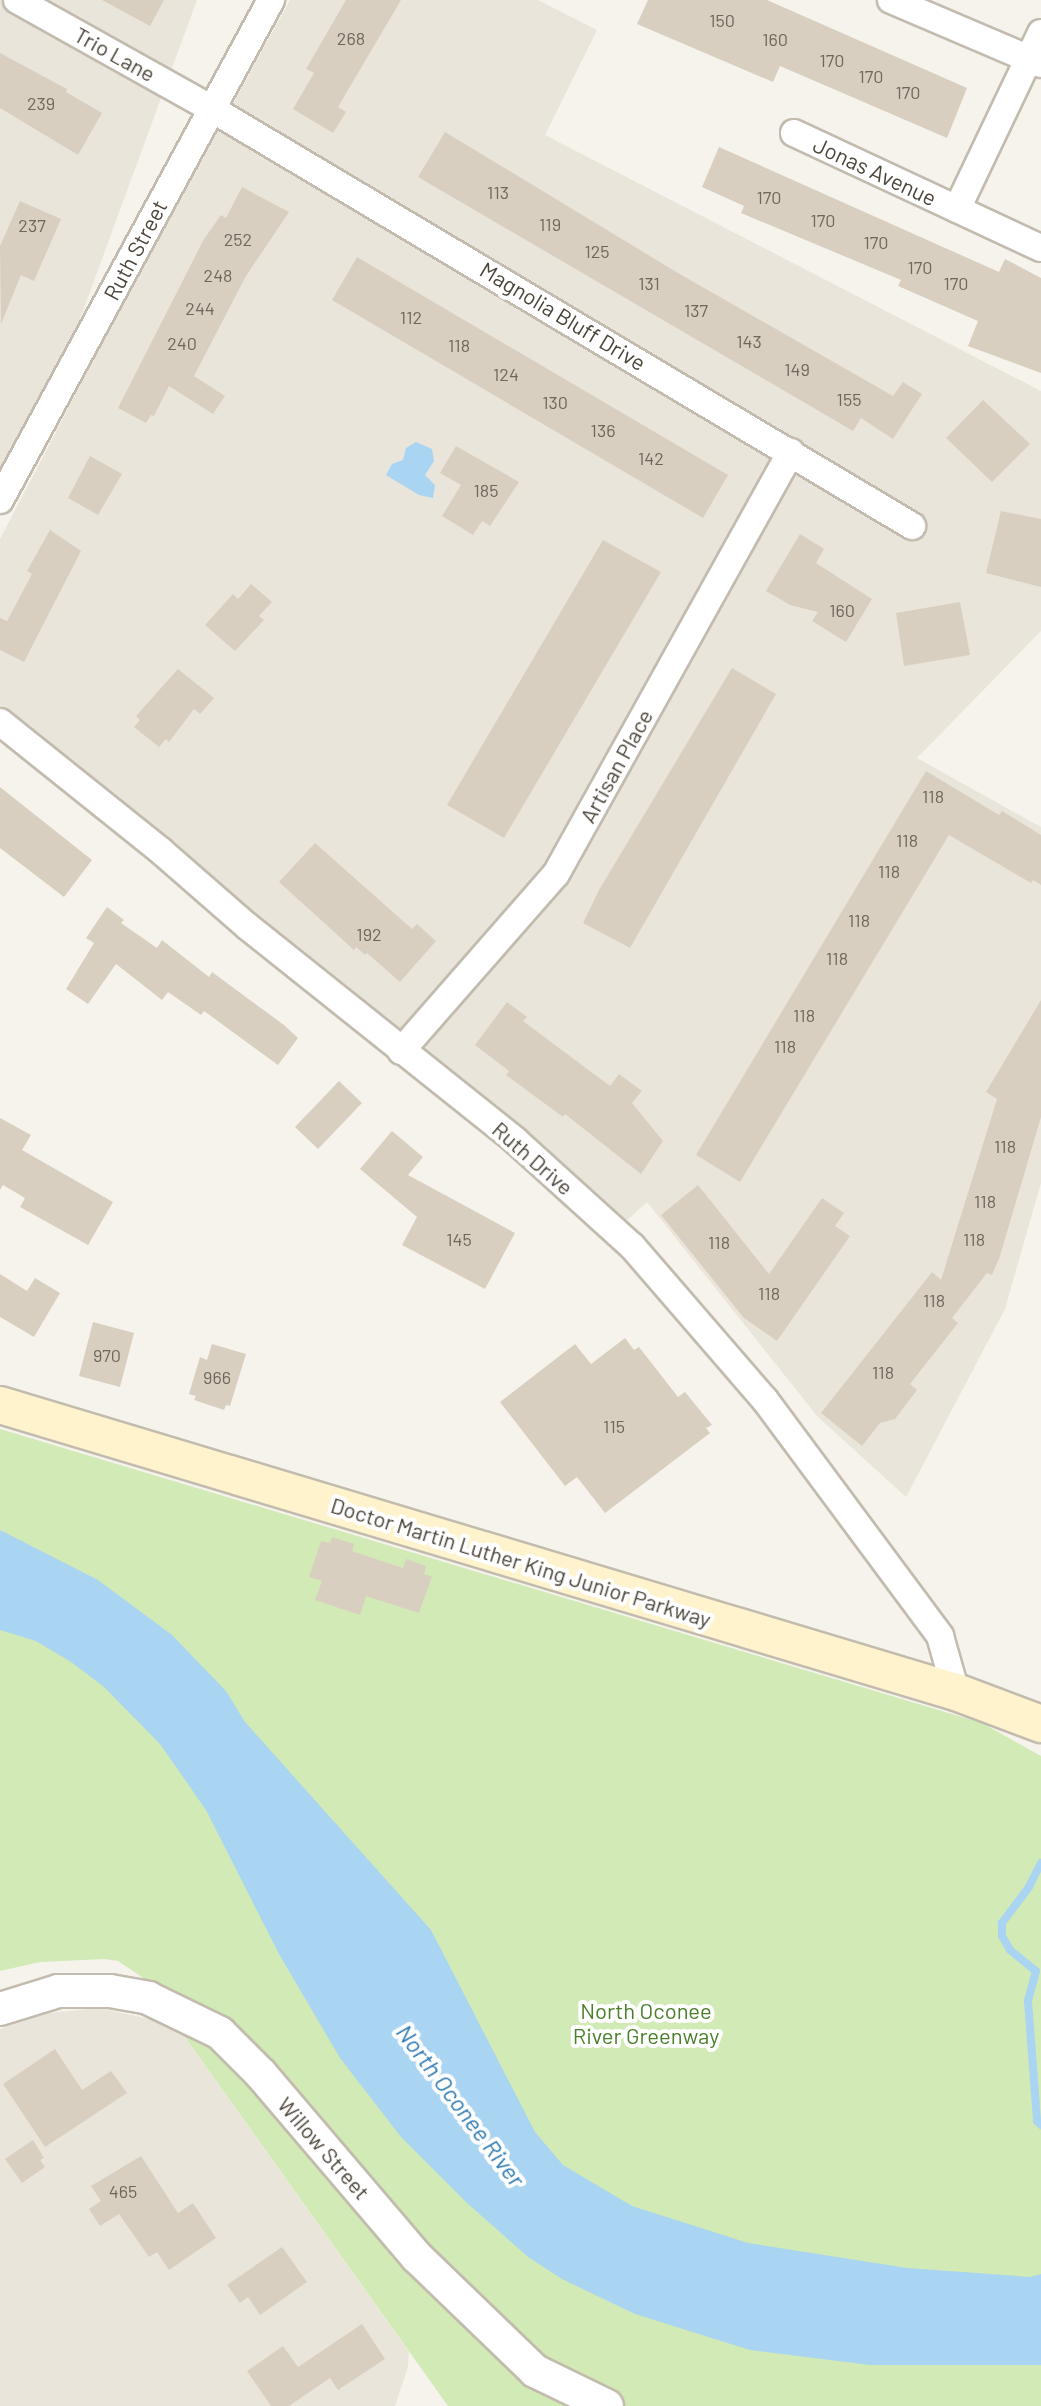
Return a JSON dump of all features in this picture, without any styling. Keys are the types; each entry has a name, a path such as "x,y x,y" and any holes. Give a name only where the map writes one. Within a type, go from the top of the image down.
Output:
{"main road":[{"name":"Doctor Martin Luther King Junior Parkway","path":"0,1405 956,1692 1041,1724"}],"street":[{"name":"Trio Lane","path":"17,0 212,109"},
{"name":"Ruth Street","path":"0,500 271,0"},
{"path":"891,0 1035,62"},
{"name":"Jonas Avenue","path":"957,209 1035,62 1041,33"},
{"name":"Magnolia Bluff Drive","path":"212,109 912,526"},
{"name":"Jonas Avenue","path":"794,133 1041,248"},
{"name":"Artisan Place","path":"401,1051 556,874 791,452"},
{"name":"Ruth Drive","path":"0,722 401,1051 516,1141 632,1246 765,1400 940,1636 956,1692"},
{"name":"Willow Street","path":"0,2009 58,1991 110,1991 148,1998 220,2033 261,2074 417,2257 535,2371 607,2406"}],"shaded area":[{"path":"0,0 197,0 65,360 0,471"},
{"path":"290,0 538,0 597,30 545,135 1041,391 1041,631 917,758 1041,827 1041,1183 1005,1309 906,1497 817,1416 647,1202 625,1222 554,1155 233,901 88,773 0,705 0,539 116,317"},
{"path":"100,2008 176,2025 409,2352 408,2367 395,2406 0,2406 0,2029 49,2013"}],"green space":[{"name":"North Oconee River Greenway","path":"0,1429 982,1723 1041,1756 1041,2406 448,2406 142,1977 118,1961 104,1959 40,1962 0,1971"}],"water":[{"path":"416,442 432,449 434,461 425,475 435,485 433,498 419,495 386,475 392,464 403,460 406,448"},
{"name":"North Oconee River","path":"0,1530 98,1580 172,1635 226,1691 245,1722 431,1930 535,2132 563,2165 632,2206 748,2243 907,2268 1030,2277 1041,2274 1041,2365 870,2365 750,2350 635,2314 562,2279 528,2257 467,2203 401,2137 340,2058 279,1954 206,1810 160,1744 103,1686 71,1662 36,1641 0,1630"}],"building":[{"path":"102,0 164,0 150,26"},
{"path":"346,0 401,0 338,107 346,112 333,133 293,109 314,73 306,69"},
{"path":"648,0 767,0 967,88 947,138 780,66 773,82 637,24"},
{"path":"0,53 67,89 66,92 102,113 78,155 0,108"},
{"path":"445,132 678,273 893,396 903,382 922,394 893,439 861,418 853,431 418,177"},
{"path":"719,147 999,272 1005,259 1041,278 1041,373 968,346 978,321 898,286 901,280 741,213 744,206 702,187"},
{"path":"242,187 289,212 246,276 194,376 225,396 213,414 169,386 154,416 151,415 146,423 118,408 204,239 221,215 226,218"},
{"path":"20,201 61,219 34,281 21,275 1,324 0,246"},
{"path":"357,257 728,475 703,518 332,300"},
{"path":"983,400 1030,444 992,482 946,438"},
{"path":"456,446 519,482 490,526 482,521 473,535 442,516 461,485 440,473"},
{"path":"90,456 122,474 98,515 68,498"},
{"path":"1001,511 1041,519 1041,587 986,573"},
{"path":"50,530 81,551 24,662 0,650 0,618 7,621 32,574 27,571"},
{"path":"800,534 824,549 816,563 872,599 846,642 812,621 818,612 790,605 766,591"},
{"path":"603,540 661,572 504,838 447,805"},
{"path":"251,584 272,602 259,616 264,620 235,651 205,625 233,594 238,599"},
{"path":"960,602 970,655 904,666 896,613"},
{"path":"732,668 776,694 630,948 583,923 599,890"},
{"path":"178,669 214,698 200,714 194,709 169,742 166,739 159,747 134,727 140,720 136,716"},
{"path":"926,771 999,815 1002,811 1041,835 1041,885 1033,880 1031,883 949,835 740,1182 696,1155"},
{"path":"0,787 92,860 64,897 0,848"},
{"path":"315,843 412,929 417,924 436,941 400,982 367,953 365,955 356,947 354,950 279,882"},
{"path":"107,907 124,920 121,923 157,948 162,940 209,977 212,972 284,1025 298,1038 278,1065 204,1011 201,1015 168,992 162,1000 116,964 88,1004 66,989 94,943 86,938"},
{"path":"1041,1000 1041,1117 1000,1256 992,1275 987,1273 952,1318 958,1323 910,1384 917,1390 895,1419 880,1423 862,1446 821,1413 932,1272 941,1280 997,1099 986,1092"},
{"path":"507,1002 527,1017 523,1021 610,1086 619,1074 642,1091 632,1103 663,1141 641,1174 565,1114 563,1117 506,1075 509,1071 475,1045"},
{"path":"339,1081 362,1103 318,1149 295,1127"},
{"path":"0,1118 31,1135 22,1150 113,1202 88,1245 20,1207 25,1198 3,1185 0,1190"},
{"path":"392,1131 423,1157 408,1175 515,1233 485,1289 402,1245 417,1217 360,1169"},
{"path":"698,1185 769,1274 822,1198 844,1213 835,1226 850,1236 777,1341 744,1318 661,1215"},
{"path":"0,1274 27,1291 35,1278 60,1293 34,1337 0,1317"},
{"path":"93,1322 134,1333 120,1387 79,1376"},
{"path":"625,1338 634,1350 639,1347 678,1397 685,1392 712,1425 706,1428 710,1433 605,1513 577,1477 565,1486 500,1402 575,1344 591,1364"},
{"path":"212,1344 246,1354 230,1406 226,1405 224,1410 194,1400 196,1396 189,1394 200,1357 207,1360"},
{"path":"332,1537 354,1544 352,1551 403,1568 406,1559 426,1566 424,1574 432,1577 419,1613 366,1596 360,1615 315,1600 322,1581 309,1577 321,1541 330,1543"},
{"path":"55,2049 82,2090 111,2071 127,2093 45,2147 3,2084"},
{"path":"33,2140 44,2158 40,2160 45,2167 22,2183 5,2159"},
{"path":"141,2156 178,2213 193,2203 216,2238 169,2270 157,2252 149,2257 119,2214 100,2226 89,2209 101,2201 91,2186"},
{"path":"282,2247 307,2282 260,2315 248,2297 240,2303 227,2285"},
{"path":"362,2324 385,2359 338,2390 330,2378 289,2406 271,2406 247,2371 283,2346 298,2367"}],"waterway":[{"path":"1041,1863 1029,1887 1002,1923 1002,1936 1010,1950 1036,1971 1028,2001 1037,2121 1041,2125"}]}
